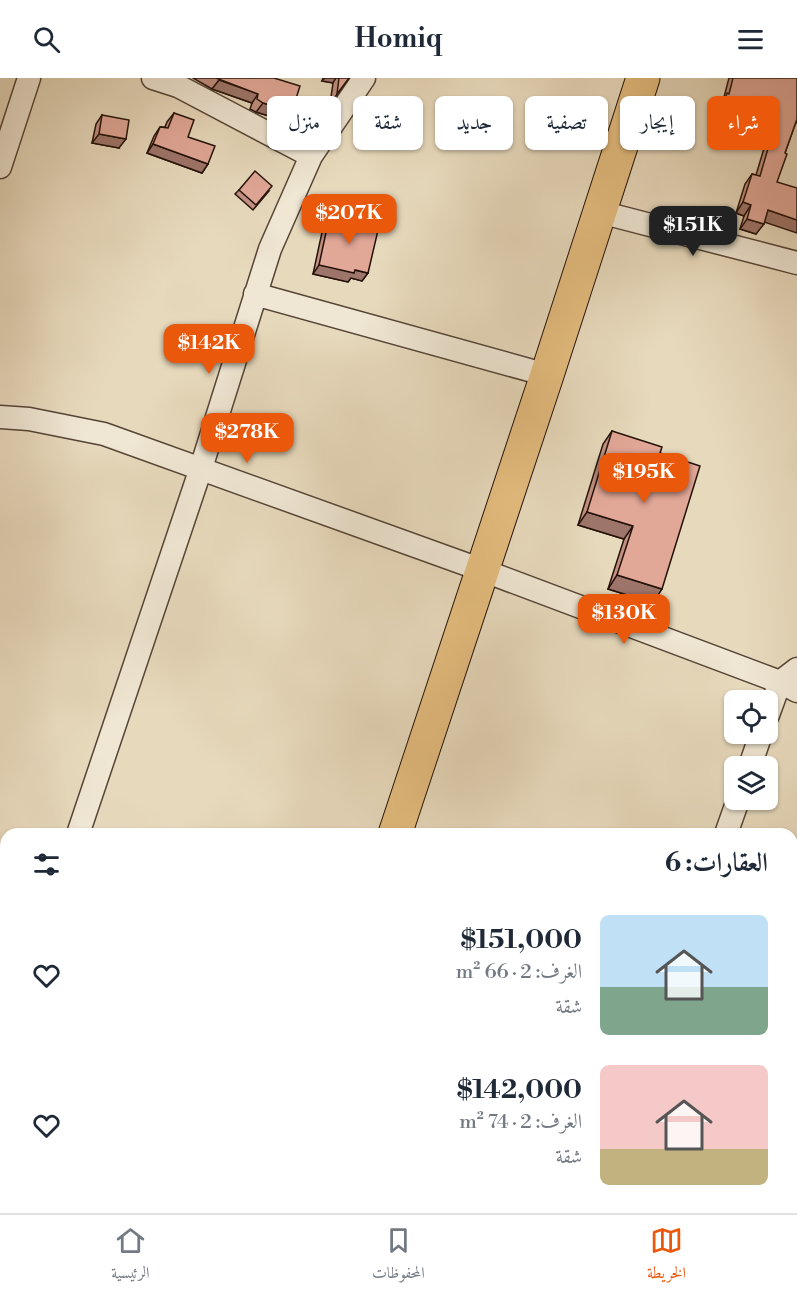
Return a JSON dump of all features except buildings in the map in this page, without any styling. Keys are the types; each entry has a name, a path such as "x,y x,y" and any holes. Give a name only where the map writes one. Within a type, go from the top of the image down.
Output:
{"highway":[{"path":"397,828 643,78"}],"street":[{"path":"0,167 29,78"},
{"path":"153,78 178,86 311,156"},
{"path":"80,828 201,468 270,249 311,156 364,78"},
{"path":"600,212 797,264"},
{"path":"255,294 547,375"},
{"path":"0,417 29,418 105,434 791,681 778,700"},
{"path":"728,828 734,810"}]}
